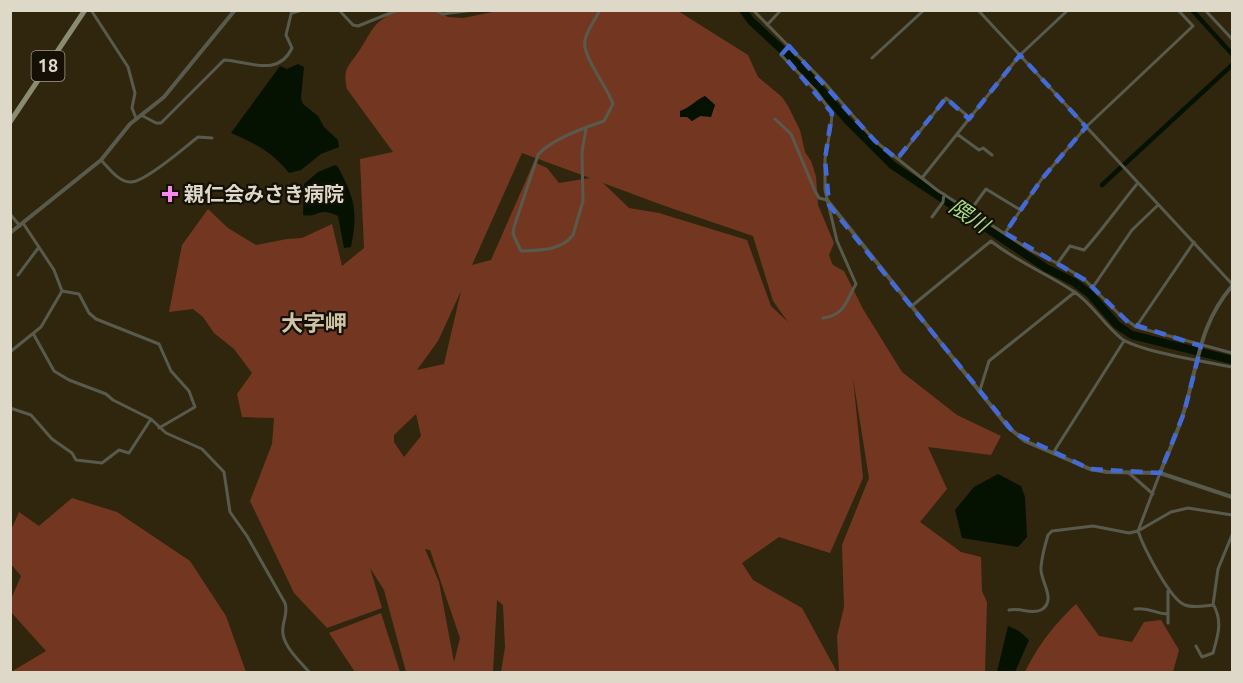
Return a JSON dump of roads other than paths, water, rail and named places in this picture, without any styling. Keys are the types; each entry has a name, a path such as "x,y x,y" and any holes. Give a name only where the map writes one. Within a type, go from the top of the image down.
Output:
{"main road":[{"name":"18","path":"10,122 85,10"}],"street":[{"path":"91,10 128,67 135,93 132,108 136,118"},
{"path":"10,233 101,159 136,118 164,97 236,10"},
{"path":"141,115 156,123 161,123 224,60 261,67 281,62 292,48 286,35 290,16 292,12 302,10"},
{"path":"339,10 353,25 358,26 398,10"},
{"path":"435,10 448,12 473,10"},
{"path":"586,129 582,152 583,201 573,235 549,250 521,251 513,234 514,227 538,154 543,148 604,121 613,104 584,47 585,38 600,10"},
{"path":"753,10 875,141 922,178 1030,250 1093,287 1121,316 1136,327 1233,353"},
{"path":"767,25 781,10"},
{"path":"872,58 924,10"},
{"path":"978,10 1233,285 1214,310 1206,326 1184,413 1138,531 1168,590 1185,605 1213,604"},
{"path":"922,178 1020,55 1068,10"},
{"path":"1005,233 1019,209 1041,180 1086,127 1193,26 1178,10"},
{"path":"1205,10 1233,39"},
{"path":"788,47 781,55 816,91 832,113 825,159 825,190 837,241 856,284 841,311 836,315 823,318"},
{"path":"898,159 946,98 970,118"},
{"path":"775,119 791,134 819,198 828,202 913,305 1008,427 1020,438 1098,471 1160,473 1233,497"},
{"path":"957,134 979,150 984,148 992,155"},
{"path":"101,159 121,179 130,183 141,180 198,136 212,138"},
{"path":"1057,264 1070,246 1084,250 1137,184"},
{"path":"970,211 987,189 1019,209"},
{"path":"932,217 943,202 945,194"},
{"path":"1093,287 1132,230 1158,205"},
{"path":"10,214 39,247 54,270 62,291"},
{"path":"913,305 991,241 1009,256 1075,292 1103,323 1124,341 1159,352 1233,367"},
{"path":"1136,327 1194,242"},
{"path":"18,275 39,247"},
{"path":"10,352 34,335 41,327 62,291"},
{"path":"62,291 79,294 89,313 96,319 159,344 171,371 189,391 195,407 159,428"},
{"path":"981,390 989,361 1075,292"},
{"path":"34,335 54,371 69,380 106,394 112,400 151,419 166,433 202,449 224,472 230,512 247,536 285,603 287,610 283,626 284,639 309,672"},
{"path":"1053,453 1124,341"},
{"path":"10,408 31,415 52,439 72,453 76,460 102,463 119,450 129,453 151,419"},
{"path":"1128,472 1153,494"},
{"path":"1009,610 1015,608 1030,612 1040,610 1047,603 1048,597 1040,570 1048,535 1052,531 1093,526 1129,533 1138,531 1171,512 1188,508 1233,515"},
{"path":"1196,646 1202,657 1213,653 1219,634 1219,614 1213,604 1218,569 1233,535"},
{"path":"1168,590 1168,623"},
{"path":"1135,609 1146,608 1159,614 1168,614"}],"waterway":[{"name":"隈川","path":"743,10 751,21 805,71 848,121 892,165 1046,268 1074,282 1090,294 1117,325 1132,335 1232,360"},
{"path":"1192,10 1232,54"},
{"path":"1102,185 1232,65"}],"place":[{"name":"親仁会みさき病院","path":"170,194"}],"district":[{"name":"大字岬","path":"314,323"}]}
